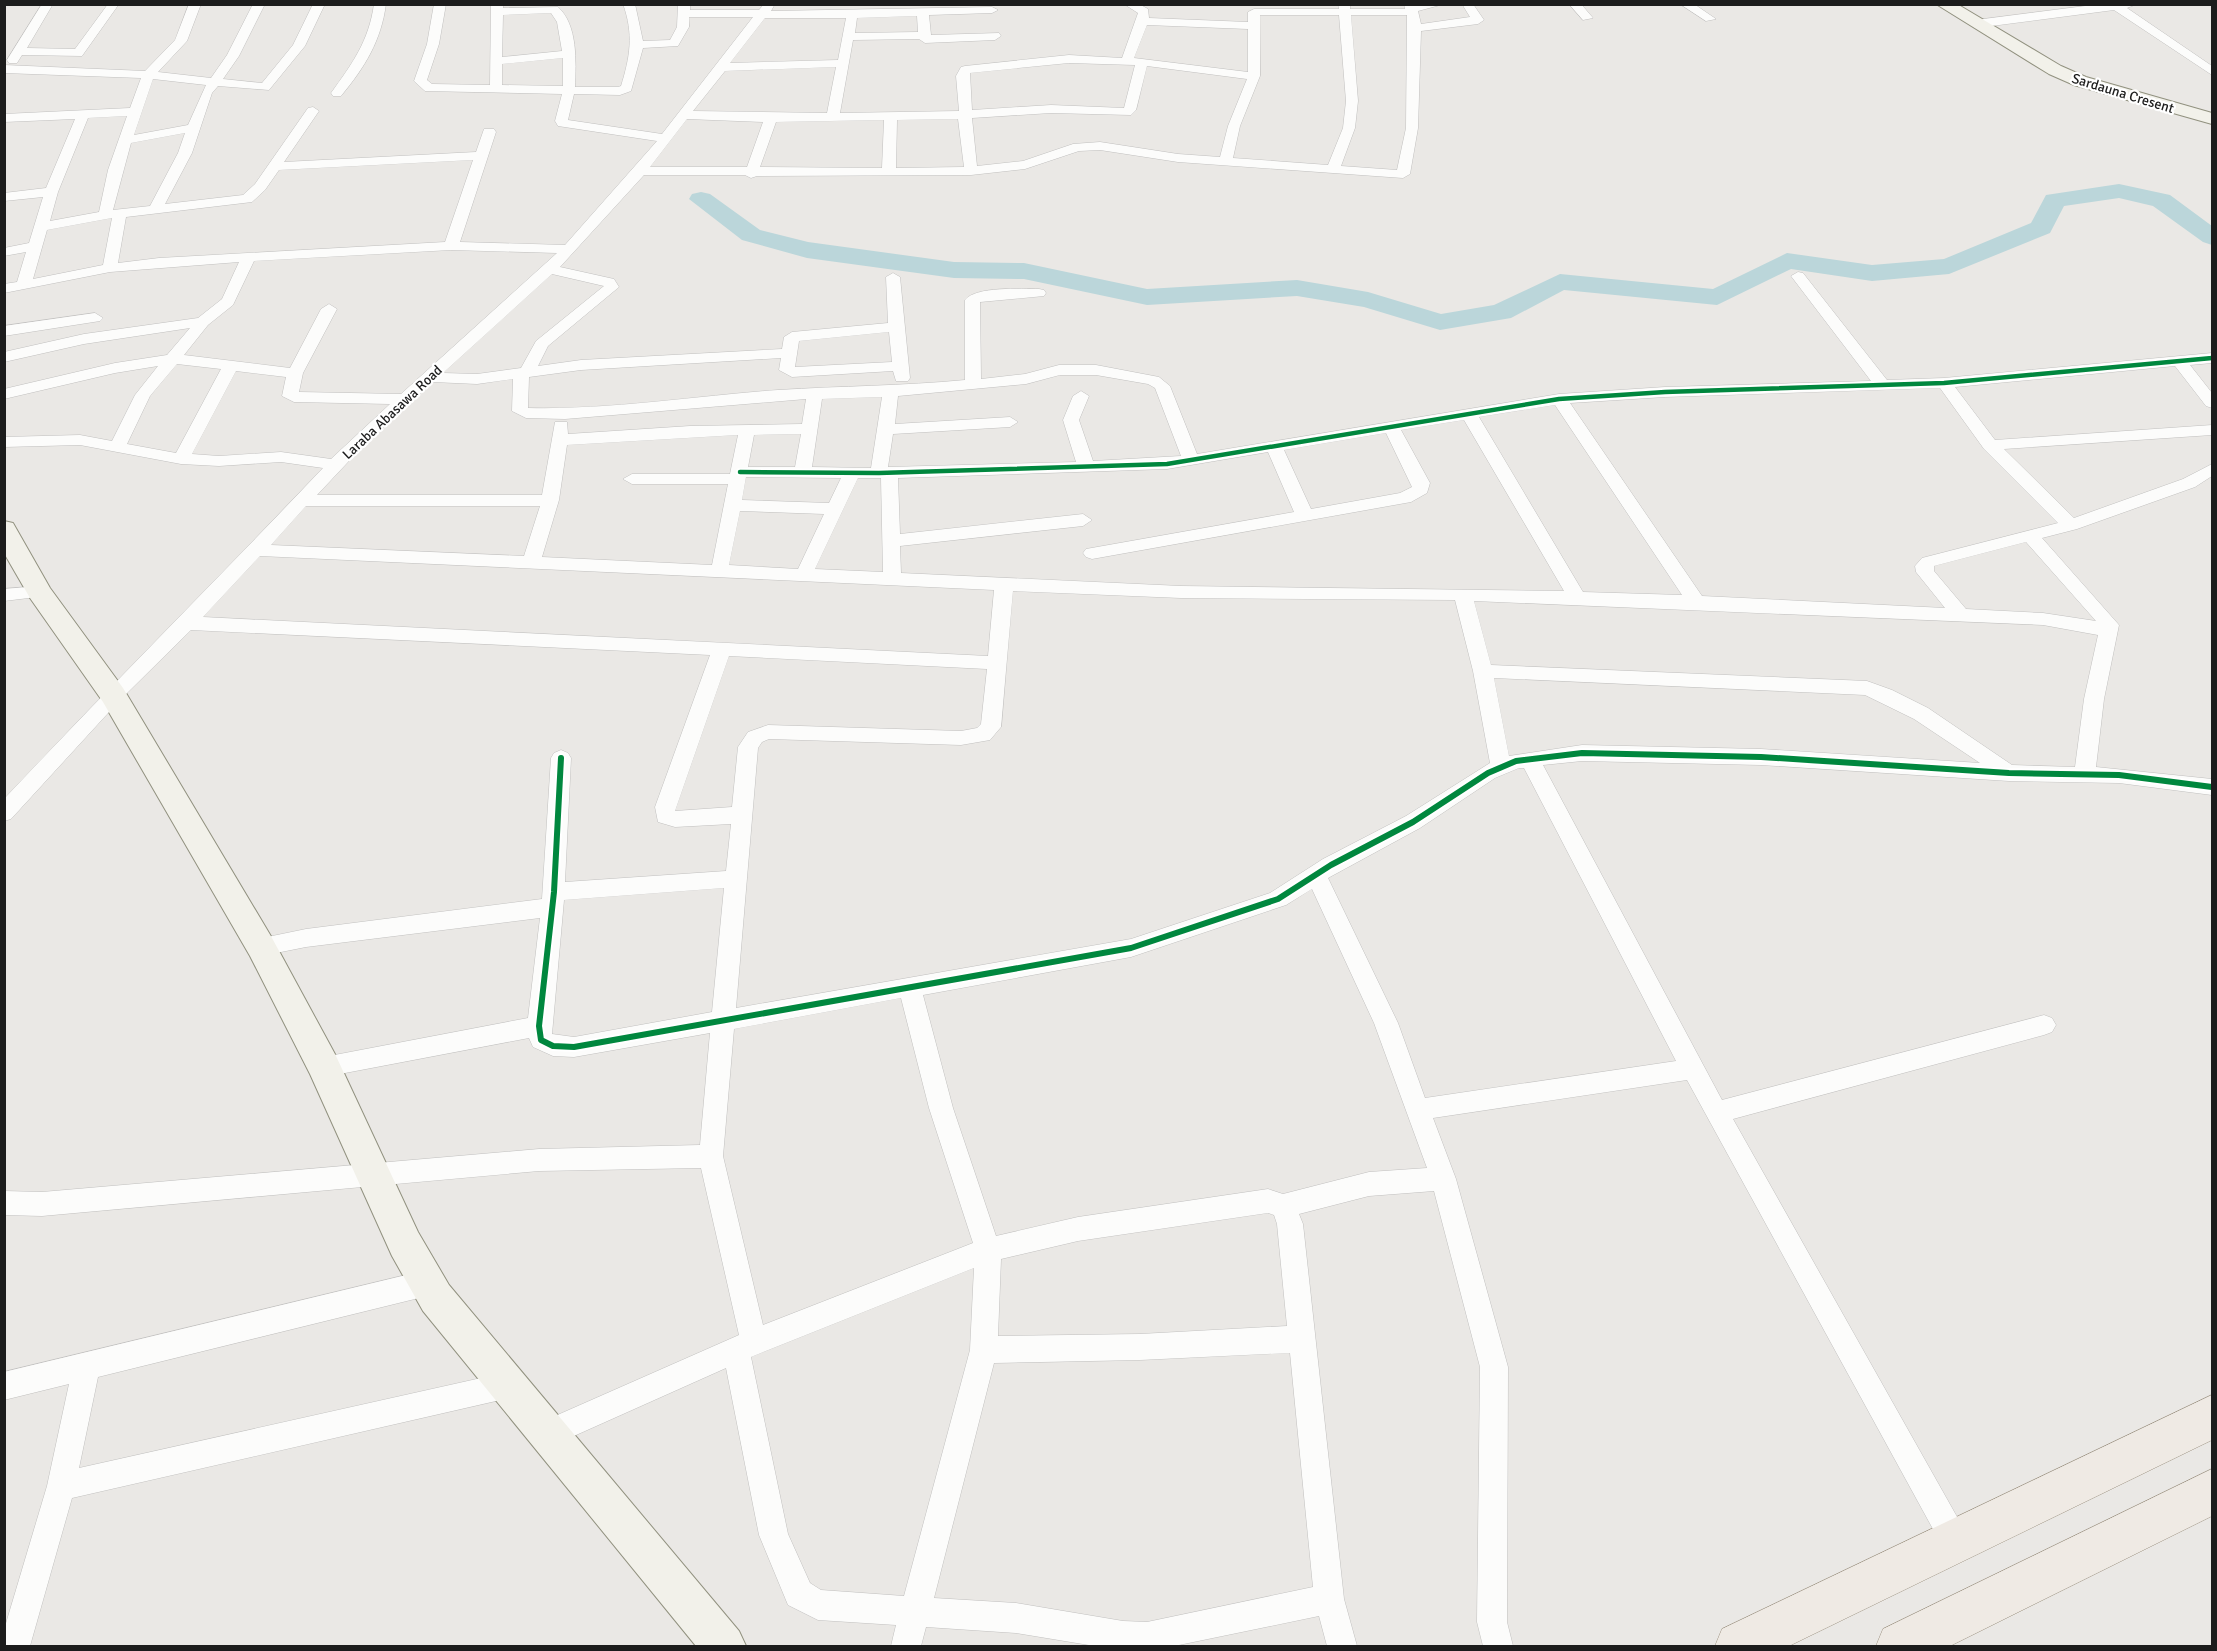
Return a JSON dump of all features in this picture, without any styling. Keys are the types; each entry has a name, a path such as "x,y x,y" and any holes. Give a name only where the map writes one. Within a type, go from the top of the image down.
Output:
{"main road":[{"path":"1739,1647 2212,1417"},
{"path":"1900,1647 2212,1492"}],"street":[{"path":"6,70 48,4"},
{"path":"19,51 78,53 114,4"},
{"path":"105,215 125,140 148,75 181,41 195,4"},
{"path":"155,210 185,153 213,82 230,61 259,4"},
{"path":"6,70 148,75 265,87 299,46 318,4"},
{"path":"338,93 357,70 371,46 377,30 380,4"},
{"path":"440,4 438,33 431,57 420,81 422,85 429,88 569,90 623,90 627,88 639,45 637,24 629,4"},
{"path":"1126,61 1144,10 1129,4"},
{"path":"1226,160 1234,126 1254,76 1254,12 1280,8 1411,8 1439,4"},
{"path":"1414,28 1478,20 1467,4"},
{"path":"1574,4 1587,18"},
{"path":"1685,4 1710,19"},
{"name":"Sardauna Cresent","path":"1944,4 2055,70 2080,81 2212,119"},
{"path":"1976,24 2132,4"},
{"path":"2116,6 2212,71"},
{"path":"639,45 674,43 683,27 685,9 766,9 852,15 923,13 991,7 997,51"},
{"path":"496,89 497,8 558,11 563,19 568,54 569,90 561,120 563,123 666,138"},
{"path":"1333,169 1349,128 1352,101 1345,8"},
{"path":"640,171 751,174 970,171 1025,165 1078,147 1100,146 1163,156 1396,175 1404,172 1406,149 1412,128 1414,28 1411,8"},
{"name":"Laraba Abasawa Road","path":"4,813 113,695 187,623 336,465 403,399 569,249 640,171 766,9"},
{"path":"923,13 925,39 1059,59 1142,62 1254,76"},
{"path":"833,117 852,15"},
{"path":"1142,21 1253,26"},
{"path":"848,37 924,34"},
{"path":"970,171 962,72 997,51"},
{"path":"498,61 568,54"},
{"path":"684,115 771,118 965,115 1051,109 1129,112 1142,62"},
{"path":"721,67 843,63"},
{"path":"43,226 105,215 248,199 275,166 313,111"},
{"path":"4,118 135,112"},
{"path":"24,284 34,246 43,226 51,192 84,113"},
{"path":"889,172 891,116"},
{"path":"751,174 771,118"},
{"path":"125,140 193,128"},
{"path":"451,246 489,132"},
{"path":"275,166 481,156"},
{"path":"4,197 51,192"},
{"path":"110,268 120,214"},
{"path":"4,252 34,246"},
{"path":"4,289 110,268 159,262 451,246 569,249"},
{"path":"118,446 138,402 203,322 228,302 248,258"},
{"path":"549,269 609,282 612,287 541,344 525,372 518,405 520,411 526,413 565,414 815,393 897,391 1026,379 1068,370 1096,370 1153,380 1166,392 1191,460"},
{"path":"1798,276 1882,384"},
{"path":"892,580 891,541 884,473 886,429 902,366 896,327 893,277"},
{"path":"973,384 972,300 981,296 1039,293"},
{"path":"329,309 295,373 289,392 294,398 403,399"},
{"path":"4,331 96,318"},
{"path":"4,357 84,339 203,322"},
{"path":"896,327 797,335 790,339 787,370 792,372 902,366"},
{"path":"428,377 477,379 525,372 788,353"},
{"path":"632,479 1167,464 1468,412 1558,399 1665,392 1944,383 2212,358"},
{"path":"4,394 115,368 174,359 231,368 295,373"},
{"path":"2179,361 2212,403"},
{"path":"181,459 231,368"},
{"path":"1944,383 1990,445 2071,525"},
{"path":"804,473 815,393"},
{"path":"1081,396 1071,420 1087,468"},
{"path":"1558,399 1696,602"},
{"path":"1468,412 1577,598"},
{"path":"531,563 550,500 565,414"},
{"path":"886,429 1010,422"},
{"path":"1092,553 1405,498 1421,489 1420,483 1391,426"},
{"path":"559,440 810,429"},
{"path":"719,573 747,430"},
{"path":"1990,445 2212,430"},
{"path":"4,442 80,440 181,459 219,461 281,457 336,465"},
{"path":"1273,445 1305,516"},
{"path":"1962,616 1925,572 1924,566 1928,562 2071,525 2189,483 2212,469"},
{"path":"803,576 852,473"},
{"path":"301,501 550,500"},
{"path":"733,505 835,509"},
{"path":"891,541 1083,520"},
{"path":"4,529 39,591 113,695 261,947 324,1066 372,1174 427,1283 547,1434 724,1647"},
{"path":"2031,537 2110,625 2101,654 2090,712 2085,774"},
{"path":"255,550 719,573 1181,592 1463,594 1696,602 2043,619 2109,630"},
{"path":"1004,584 991,727 983,735 961,738 768,732 755,737 748,747 734,879 711,1156 745,1346 774,1534 799,1594 818,1605 1016,1618 1123,1636 1147,1637 1329,1599"},
{"path":"4,595 39,591"},
{"path":"1463,594 1502,766"},
{"path":"187,623 998,663"},
{"path":"723,649 665,807 665,816 675,819 741,815"},
{"path":"1482,671 1867,688 1883,693 1930,721 2009,773"},
{"path":"561,758 554,899 539,1026 541,1040 553,1046 574,1047 1131,948 1278,899 1316,875 1413,822 1502,766 1530,759 1581,753 1761,757 2009,773 2119,775 2212,787"},
{"path":"1530,759 1716,1113 1955,1541"},
{"path":"1316,875 1386,1023 1443,1179 1494,1367 1492,1622 1498,1647"},
{"path":"261,947 554,899 734,879"},
{"path":"906,1647 984,1350 988,1250 942,1108 910,987"},
{"path":"1716,1113 2044,1025"},
{"path":"324,1066 539,1026"},
{"path":"1417,1110 1693,1069"},
{"path":"4,1203 42,1204 539,1160 711,1156"},
{"path":"547,1434 745,1346 988,1250 1078,1229 1268,1202 1283,1206 1369,1184 1443,1179"},
{"path":"1283,1206 1290,1224 1329,1599 1342,1647"},
{"path":"4,1386 427,1283"},
{"path":"984,1350 1140,1347 1303,1338"},
{"path":"15,1647 61,1485 87,1365"},
{"path":"61,1485 508,1386"}],"waterway":[{"path":"701,199 751,235 807,250 954,270 1024,271 1147,297 1297,288 1368,300 1440,322 1501,312 1560,282 1717,297 1787,261 1872,273 1949,266 2041,228 2055,200 2119,191 2161,200 2212,237"}],"cycle path":[{"path":"740,472 879,473 1167,464 1559,399 1665,392 1944,383 2212,358"},
{"path":"561,758 554,892 539,1026 541,1040 553,1046 574,1047 1131,948 1278,899 1331,865 1413,822 1488,773 1516,761 1582,753 1761,757 2009,773 2119,775 2212,787"}]}
